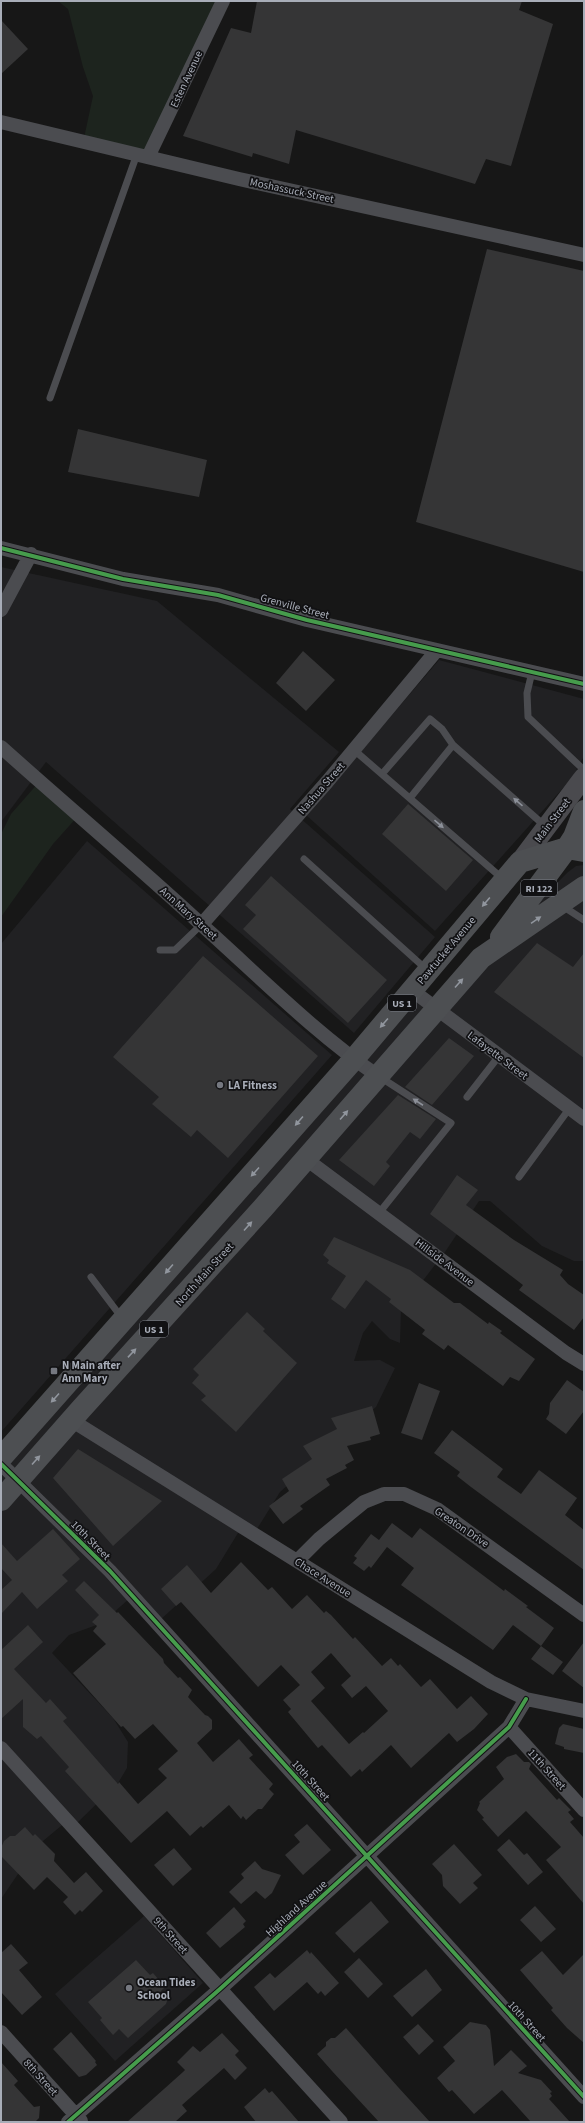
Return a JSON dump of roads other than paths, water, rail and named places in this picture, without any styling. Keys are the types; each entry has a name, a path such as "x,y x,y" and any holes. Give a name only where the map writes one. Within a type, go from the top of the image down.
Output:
{"main road":[{"name":"Main Street","path":"520,862 584,777"},
{"name":"Main Street","path":"481,958 502,936 576,849 574,837 584,811"},
{"path":"520,862 576,849"},
{"name":"Pawtucket Avenue","path":"281,1142 413,991 520,862"},
{"name":"US 1","path":"308,1157 481,958 584,887"},
{"path":"281,1142 308,1157"},
{"name":"US 1","path":"1,1458 281,1142"},
{"name":"North Main Street","path":"1,1500 308,1157"}],"street":[{"name":"Esten Avenue","path":"143,155 223,1"},
{"name":"Moshassuck Street","path":"1,122 584,254"},
{"name":"Grenville Street","path":"1,548 31,554 123,579 218,595 307,620 584,684"},
{"path":"1,610 31,554"},
{"name":"Nashua Street","path":"202,924 354,750 437,650"},
{"name":"Ann Mary Street","path":"1,747 202,924 297,1012 354,1059 378,1076"},
{"name":"Lafayette Street","path":"413,991 584,1120"},
{"name":"Hillside Avenue","path":"308,1157 379,1213 566,1353 584,1364"},
{"name":"Chace Avenue","path":"71,1420 491,1682 526,1699 584,1711"},
{"name":"10th Street","path":"1,1464 110,1571 584,2097"},
{"name":"Greaton Drive","path":"297,1561 319,1539 364,1502 384,1494 404,1494 437,1509 584,1615"},
{"name":"Highland Avenue","path":"75,2120 509,1727 526,1699"},
{"name":"11th Street","path":"509,1727 584,1810"},
{"name":"9th Street","path":"1,1748 341,2122"},
{"name":"8th Street","path":"1,2032 75,2120"}],"lane":[{"path":"50,398 143,155"},
{"path":"532,672 527,693 528,716 584,770"},
{"path":"382,774 430,719 442,729 453,746 547,827"},
{"path":"410,798 453,746"},
{"path":"354,750 504,881"},
{"path":"304,860 428,972"},
{"path":"559,904 584,920"},
{"path":"160,950 175,950 202,924"},
{"path":"467,1097 499,1056"},
{"path":"378,1076 451,1123 379,1213"},
{"path":"519,1177 569,1109"},
{"path":"91,1277 124,1320"}],"place":[{"name":"LA Fitness","path":"220,1085"},
{"name":"N Main after Ann Mary","path":"54,1371"},
{"name":"Ocean Tides School","path":"129,1988"}]}
